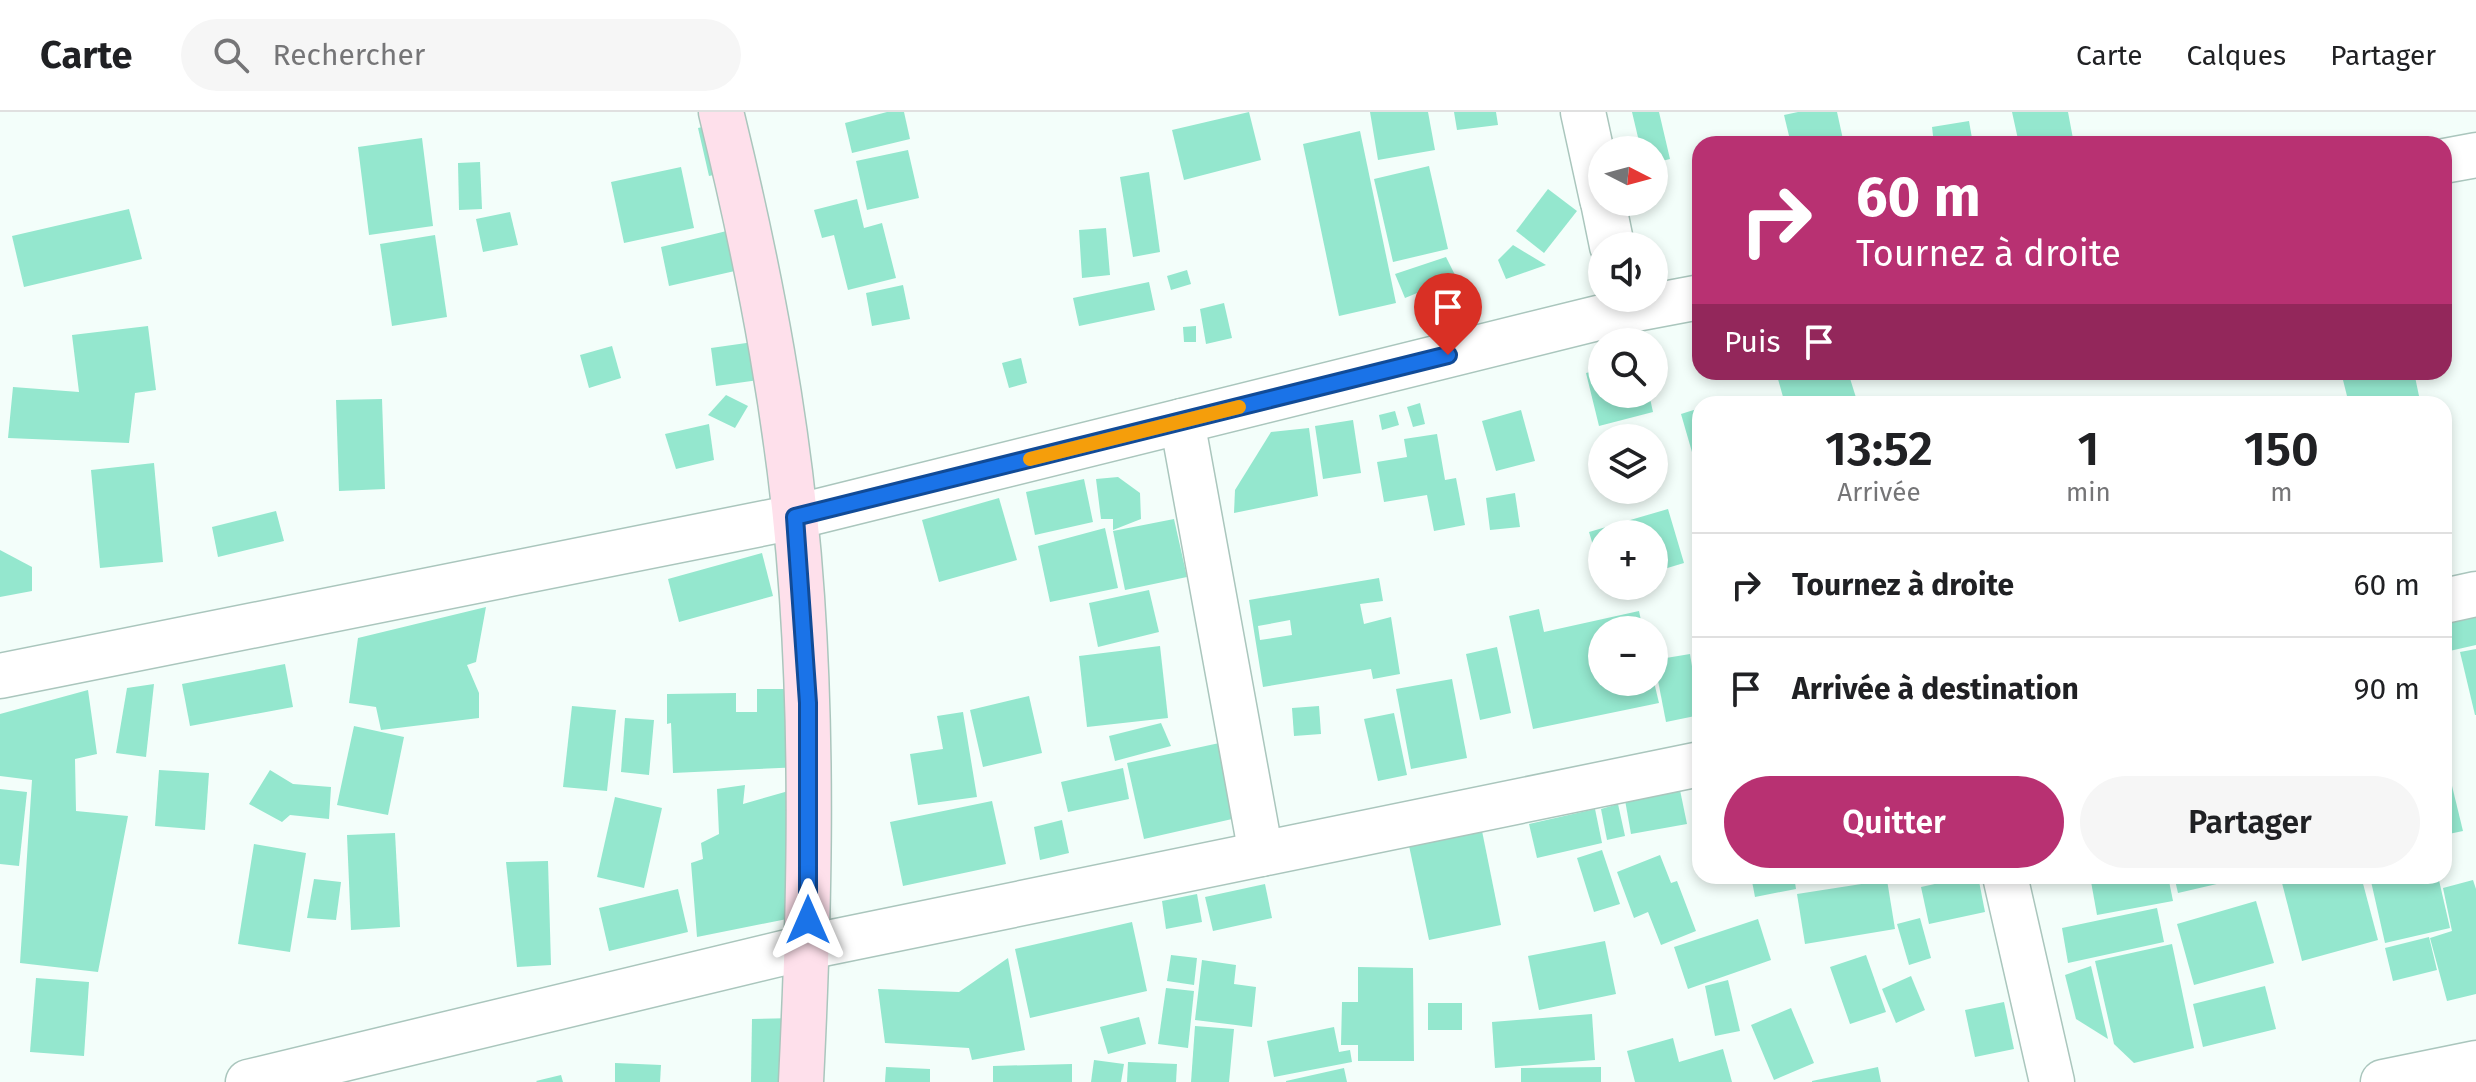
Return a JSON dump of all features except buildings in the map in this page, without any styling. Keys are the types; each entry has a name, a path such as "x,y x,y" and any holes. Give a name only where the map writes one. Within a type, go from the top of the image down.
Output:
{"street":[{"path":"721,112 770,330 795,517 808,703 808,947 801,1082"},
{"path":"1583,112 1588,136"},
{"path":"2452,160 2476,155"},
{"path":"1668,300 1692,298"},
{"path":"0,676 795,517 1182,421 1595,312"},
{"path":"1182,421 1261,854"},
{"path":"2452,599 2476,594"},
{"path":"248,1082 808,947 1692,766"},
{"path":"2007,884 2052,1082"},
{"path":"2383,1082 2476,1063"}],"slow traffic":[{"path":"1030,459 1239,407"}],"route":[{"path":"808,920 808,703 795,517 1448,355"}]}
